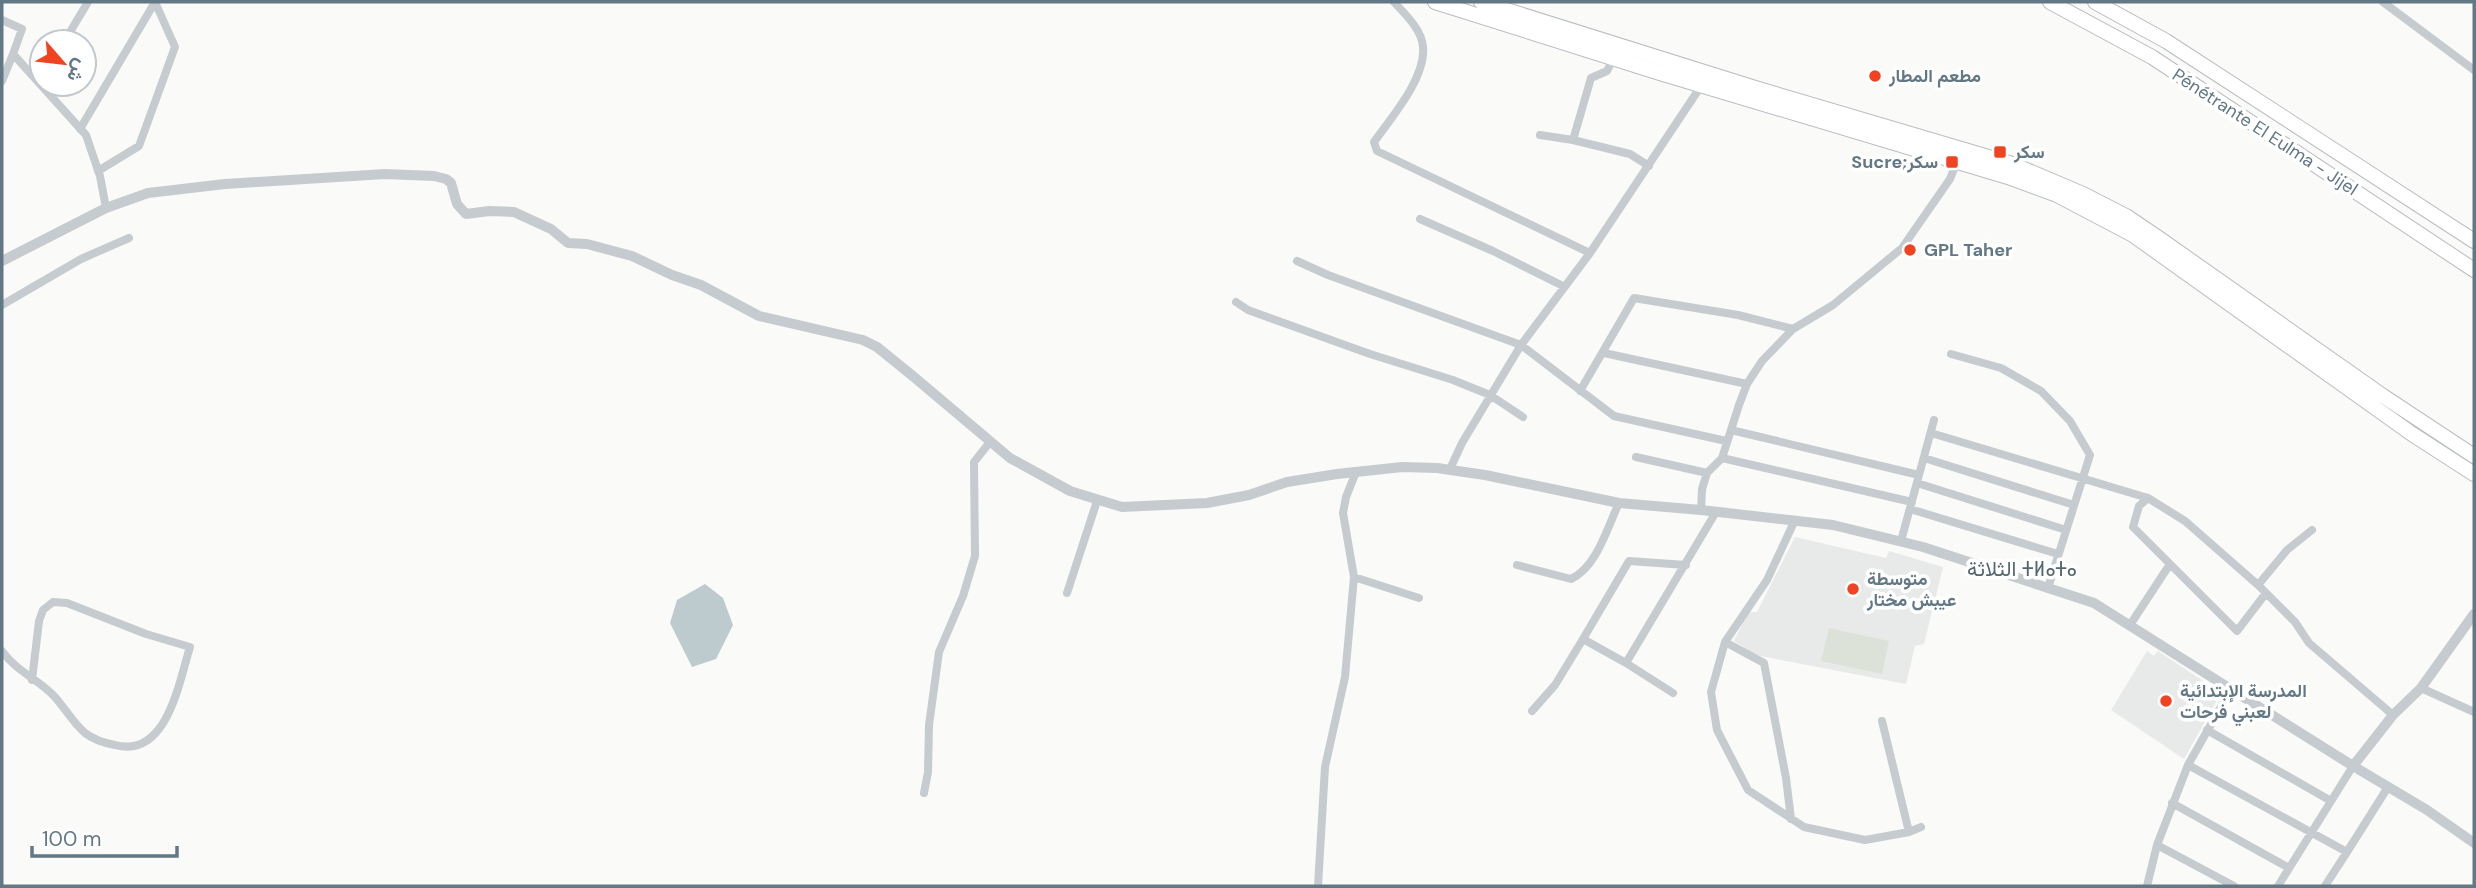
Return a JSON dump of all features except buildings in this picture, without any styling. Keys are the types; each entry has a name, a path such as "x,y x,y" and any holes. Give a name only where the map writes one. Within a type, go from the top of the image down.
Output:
{"highway":[{"path":"1434,2 1701,86 1957,161 2057,195 2133,235 2474,474"},
{"path":"1480,2 1741,84 1999,160 2083,194 2126,216 2393,403 2474,456"},
{"name":"Pénétrante El Eulma - Jijel","path":"2050,2 2152,57 2474,270"},
{"name":"Pénétrante El Eulma - Jijel","path":"2095,2 2166,41 2474,241"}],"street":[{"path":"72,28 88,2"},
{"path":"80,128 155,2"},
{"path":"98,171 139,146 175,47 155,2"},
{"path":"1394,2 1412,21 1423,46 1421,64 1408,94 1374,142 1377,151 1590,253"},
{"path":"2383,2 2474,70"},
{"path":"2,20 22,29 2,81"},
{"path":"13,54 28,68"},
{"path":"1573,140 1591,78 1607,71 1613,59"},
{"path":"1450,469 1462,443 1521,345 1590,253 1701,86"},
{"path":"56,98 86,135 106,208"},
{"path":"1540,135 1630,154 1649,166"},
{"path":"1701,510 1702,489 1707,473 1722,458 1747,384 1762,361 1793,329 1833,305 1902,248 1950,179 1957,161"},
{"path":"2,261 106,208 148,193 190,187 385,174 442,177 451,183 457,204 466,214 514,212 551,229 568,243 587,244 632,256 701,285 759,316 863,340 877,347 990,442 1029,470 1070,491 1097,501 1122,507 1207,503 1250,495 1287,482 1356,472 1402,467 1450,469 1619,503 1833,525 1901,541 2094,603 2446,822 2474,843"},
{"path":"1420,219 1563,286"},
{"path":"2,305 81,259 129,238"},
{"path":"1297,261 1328,275 1521,345 1614,416 1726,441"},
{"path":"1580,391 1604,354 1634,298 1738,315 1793,329"},
{"path":"1236,302 1248,310 1490,395 1524,416"},
{"path":"1604,354 1747,384"},
{"path":"1951,354 2001,368 2041,391 2070,421 2090,455 2048,588"},
{"path":"1901,541 1934,420"},
{"path":"1731,430 1918,479 2066,530"},
{"path":"1931,433 2148,498 2185,521 2258,585 2295,622 2309,642 2393,716"},
{"path":"924,793 928,772 929,725 939,652 963,596 975,555 974,462 990,442"},
{"path":"1636,457 1707,473"},
{"path":"1924,457 2074,505"},
{"path":"1722,458 1911,506 2059,554"},
{"path":"1318,886 1325,767 1345,677 1354,577 1343,513 1356,472"},
{"path":"2148,498 2139,506 2133,527 2237,631 2266,593"},
{"path":"1067,593 1097,501"},
{"path":"1517,565 1571,579 1580,574 1589,565 1619,503"},
{"path":"1626,663 1716,512"},
{"path":"1795,520 1767,580 1725,642 1711,692 1717,730 1748,790 1804,827 1865,839 1909,832 1921,827"},
{"path":"2258,585 2287,550 2312,530"},
{"path":"1532,711 1555,685 1629,561 1686,565"},
{"path":"2130,625 2170,564"},
{"path":"1354,577 1419,598"},
{"path":"2,651 9,661 32,680 55,696 75,723 97,741 124,748 136,746 161,729 169,715 190,647 146,634 67,603 53,602 43,610 39,621 32,680"},
{"path":"2278,886 2353,766 2393,716 2421,688 2474,614"},
{"path":"1583,639 1673,693"},
{"path":"1725,642 1764,663 1791,819"},
{"path":"2421,688 2474,712"},
{"path":"2147,886 2157,845 2188,765 2231,689"},
{"path":"1882,721 1909,832"},
{"path":"2207,730 2331,801"},
{"path":"2188,765 2347,852"},
{"path":"2325,886 2388,787"},
{"path":"2172,803 2289,868"},
{"path":"2157,845 2234,886"}],"shaded area":[{"name":"متوسطة عيبش مختار","path":"1795,537 1886,558 1889,551 1943,567 1924,644 1915,646 1906,684 1755,655 1734,641 1748,612 1757,612"},
{"path":"705,584 723,598 733,625 716,659 692,667 670,623 677,600"},
{"path":"1829,628 1889,641 1882,674 1821,661"},
{"name":"المدرسة الإبتدائية لعبني فرحات","path":"2147,651 2154,656 2158,651 2221,693 2184,759 2111,710"}],"place":[{"name":"مطعم المطار","path":"1875,76"},
{"name":"سكر","path":"2000,152"},
{"name":"Sucre;سكر","path":"1952,162"},
{"name":"GPL Taher","path":"1910,250"},
{"name":"متوسطة عيبش مختار","path":"1853,589"},
{"name":"المدرسة الإبتدائية لعبني فرحات","path":"2166,701"}],"district":[{"name":"الثلاثة ⵜⵍⴰⵜⴰ","path":"2022,569"}]}
